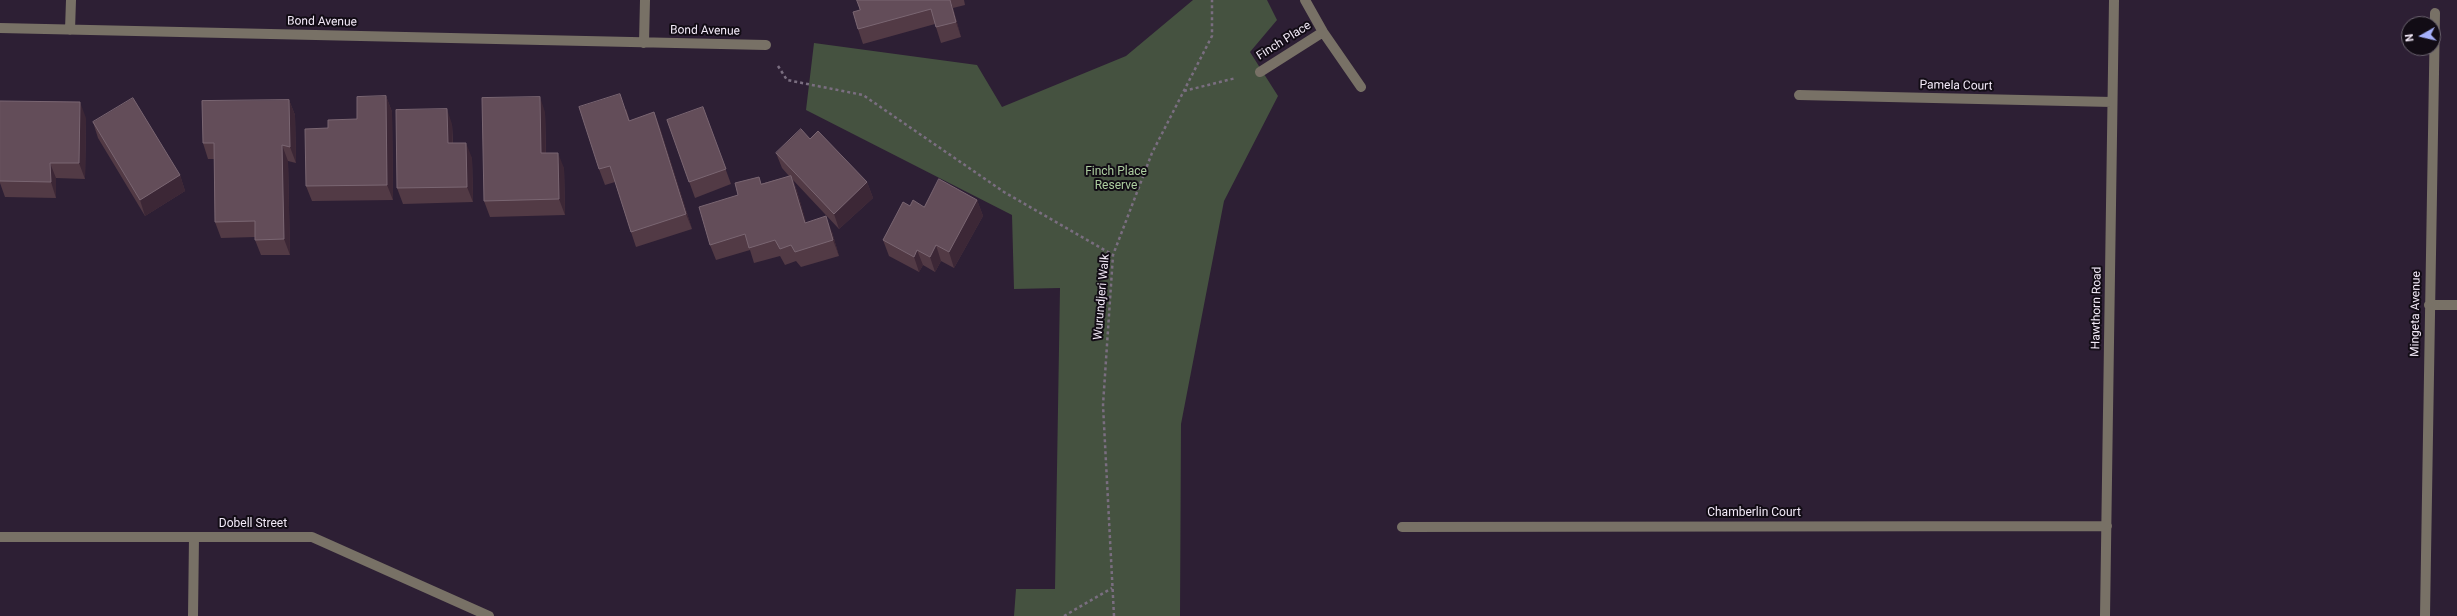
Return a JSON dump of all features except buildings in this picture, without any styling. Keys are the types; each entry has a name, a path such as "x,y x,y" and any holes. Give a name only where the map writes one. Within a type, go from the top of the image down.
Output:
{"street":[{"path":"70,30 71,0"},
{"path":"644,0 644,43"},
{"name":"Finch Place","path":"1305,0 1323,32 1361,87"},
{"name":"Hawthorn Road","path":"2105,616 2114,0"},
{"name":"Mingeta Avenue","path":"2425,616 2435,13"},
{"name":"Bond Avenue","path":"0,28 766,46"},
{"name":"Finch Place","path":"1260,72 1323,32"},
{"name":"Pamela Court","path":"1799,95 2112,102"},
{"path":"2429,305 2457,305"},
{"name":"Chamberlin Court","path":"1402,527 2107,526"},
{"name":"Dobell Street","path":"0,537 312,537 489,616"},
{"path":"193,616 194,537"}],"path":[{"name":"Wurundjeri Walk","path":"1114,616 1103,405 1114,255 1152,153 1212,36 1212,0"},
{"path":"766,46 787,80 863,95 1004,192 1114,255"},
{"path":"1184,91 1260,72"},
{"path":"1064,616 1112,588"}],"green space":[{"name":"Finch Place Reserve","path":"1193,0 1267,0 1277,20 1250,52 1278,96 1224,201 1181,424 1180,616 1014,616 1016,589 1055,589 1060,288 1014,289 1012,215 806,110 814,43 977,65 1002,107 1126,56"}]}
